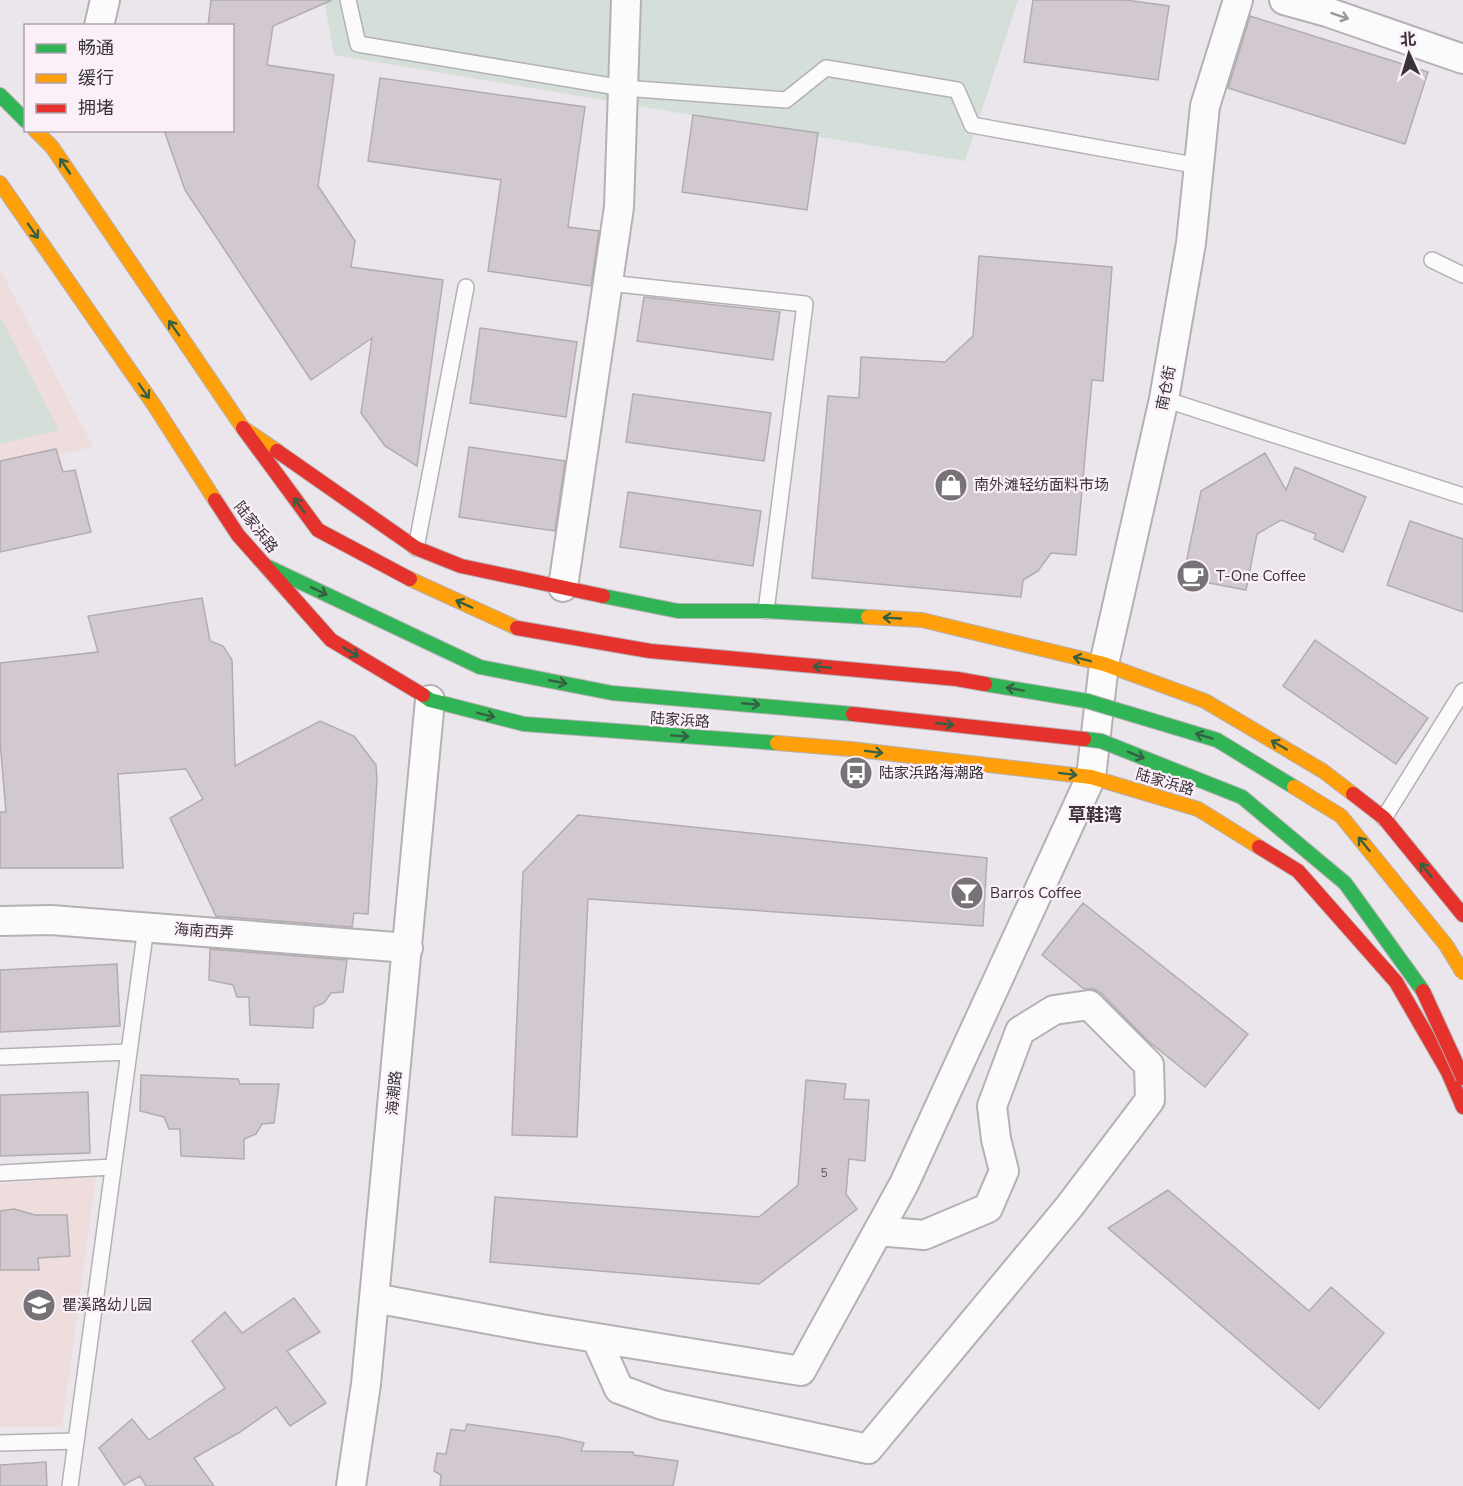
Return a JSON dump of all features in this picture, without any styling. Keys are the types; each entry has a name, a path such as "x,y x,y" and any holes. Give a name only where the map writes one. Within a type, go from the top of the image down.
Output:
{"main road":[{"path":"0,95 24,119"},
{"path":"49,136 243,428 318,530 415,582 517,628 650,651 957,679 1087,701 1217,740 1341,816 1446,945 1463,974"},
{"name":"陆家浜路","path":"0,183 154,405 238,535 331,640 430,700 524,724 850,749 1091,777 1198,809 1298,871 1396,982 1448,1071 1463,1107"},
{"path":"243,428 416,548 461,566 678,611 766,611 922,620 1104,664 1205,702 1323,771 1384,818 1463,915"},
{"path":"266,566 480,667 612,693 787,707 1101,741 1242,797 1346,883 1421,986 1463,1078"}],"street":[{"path":"99,24 105,0"},
{"path":"563,587 620,207 626,0"},
{"name":"南仓街","path":"596,1338 801,1371 904,1184 1091,777 1104,664 1164,399 1191,243 1205,106 1238,0"},
{"path":"1284,0 1327,12 1463,59"},
{"name":"海潮路","path":"351,1486 366,1384 430,700"},
{"name":"海南西弄","path":"0,921 51,920 408,948"},
{"path":"374,1298 596,1338 619,1389 662,1405 868,1449 1069,1207 1150,1100 1149,1065 1089,1005 1054,1010 1020,1030 992,1106 996,1139 1004,1171 988,1208 924,1235 878,1232"}],"lane":[{"path":"348,0 358,44 623,88 786,100 826,68 957,90 972,125 1199,166"},
{"path":"1432,260 1463,275"},
{"path":"608,283 805,304 766,611"},
{"path":"416,548 466,287"},
{"path":"1164,399 1463,496"},
{"path":"1384,818 1463,691"},
{"path":"70,1486 146,927"},
{"path":"0,1057 129,1052"},
{"path":"0,1173 113,1167"},
{"path":"0,1443 76,1441"}],"shaded area":[{"path":"324,0 1018,0 965,161 334,55"},
{"path":"0,269 93,447 0,469"},
{"path":"0,316 59,430 0,444"},
{"name":"瞿溪路幼儿园","path":"96,1176 62,1427 0,1427 0,1184"}],"building":[{"path":"211,0 332,0 273,26 267,65 334,75 318,186 355,241 351,267 443,280 417,466 385,446 361,413 372,338 311,380 185,190 165,132 234,132 234,24 208,24"},
{"path":"1033,0 1126,0 1169,6 1158,80 1024,62"},
{"path":"1250,16 1428,72 1405,144 1228,88"},
{"path":"380,78 585,107 568,227 599,231 591,286 488,271 501,180 368,161"},
{"path":"693,115 818,133 807,210 682,192"},
{"name":"南外滩轻纺面料市场","path":"979,256 1112,267 1103,381 1092,380 1076,555 1051,553 1038,571 1023,580 1021,597 812,578 828,396 859,398 861,357 945,362 973,336"},
{"path":"644,297 780,312 773,360 637,341"},
{"path":"480,328 577,342 566,417 470,403"},
{"path":"633,394 771,413 764,461 626,442"},
{"path":"469,447 565,461 555,531 459,517"},
{"path":"56,449 63,472 75,470 91,532 0,552 0,461"},
{"path":"1265,453 1286,490 1295,467 1366,497 1343,552 1314,539 1316,534 1281,520 1257,534 1246,590 1183,578 1201,491"},
{"path":"628,492 761,511 753,566 620,547"},
{"path":"1410,521 1463,539 1463,612 1387,585"},
{"path":"202,598 210,641 223,646 232,660 235,766 320,721 354,736 376,765 377,780 368,914 354,913 352,927 216,916 170,818 203,799 186,769 118,774 123,868 0,868 0,812 6,812 0,741 0,663 98,652 88,616"},
{"path":"1315,640 1428,718 1396,764 1283,686"},
{"path":"578,815 987,858 983,926 588,899 577,1137 512,1135 523,872"},
{"path":"1083,903 1248,1034 1205,1087 1147,1040 1101,993 1094,989 1084,989 1042,955"},
{"path":"210,949 347,960 343,992 331,993 324,1003 314,1007 313,1028 250,1025 249,997 237,997 233,985 209,980"},
{"path":"117,964 120,1026 0,1032 0,970"},
{"path":"141,1075 238,1079 240,1084 279,1084 274,1123 262,1124 256,1134 244,1139 244,1159 181,1156 180,1129 169,1129 164,1117 140,1111"},
{"path":"806,1080 846,1084 844,1099 869,1100 865,1161 849,1159 846,1194 857,1209 759,1284 490,1262 495,1197 759,1217 798,1185"},
{"path":"88,1092 90,1153 0,1156 0,1095"},
{"path":"1168,1190 1309,1311 1331,1287 1384,1333 1319,1409 1108,1228"},
{"path":"14,1209 35,1215 67,1215 70,1256 38,1258 39,1270 0,1270 0,1211"},
{"path":"294,1298 320,1332 287,1351 326,1403 290,1426 276,1407 240,1432 194,1458 214,1486 146,1486 140,1476 124,1485 99,1448 132,1419 149,1440 225,1388 192,1341 225,1312 242,1333"},
{"path":"467,1424 559,1437 584,1443 581,1451 633,1452 634,1455 678,1461 673,1486 440,1486 441,1475 434,1471 437,1453 446,1454 451,1429 465,1431"},
{"path":"46,1462 47,1486 0,1486 0,1465"}],"traffic: fast":[{"path":"0,95 24,119"},
{"path":"266,566 480,667"},
{"path":"603,596 678,611 766,611 868,617"},
{"path":"480,667 612,693 853,714"},
{"path":"985,684 1087,701 1217,740 1294,787"},
{"path":"423,695 430,700 524,724 777,743"},
{"path":"1084,739 1101,741 1242,797 1345,883 1423,991"}],"traffic: slow":[{"path":"37,132 52,147 243,428 277,451"},
{"path":"0,183 154,405 215,500"},
{"path":"410,579 517,628"},
{"path":"868,617 922,620 1104,664 1205,701 1323,771 1353,794"},
{"path":"777,743 850,749 1091,777 1198,809 1259,847"},
{"path":"1294,787 1341,816 1446,945 1463,973"}],"traffic: jam":[{"path":"243,428 318,530 410,579"},
{"path":"277,451 416,548 461,566 603,596"},
{"path":"215,500 238,535 331,640 423,695"},
{"path":"517,628 650,651 957,679 985,684"},
{"path":"853,714 1084,739"},
{"path":"1353,794 1384,818 1463,915"},
{"path":"1259,847 1298,871 1396,982 1448,1072 1463,1107"},
{"path":"1423,991 1463,1078"}],"place":[{"name":"南外滩轻纺面料市场","path":"951,485"},
{"name":"T-One Coffee","path":"1193,576"},
{"name":"陆家浜路海潮路","path":"856,773"},
{"name":"Barros Coffee","path":"967,893"},
{"name":"瞿溪路幼儿园","path":"39,1305"}],"district":[{"name":"草鞋湾","path":"1095,815"}]}
